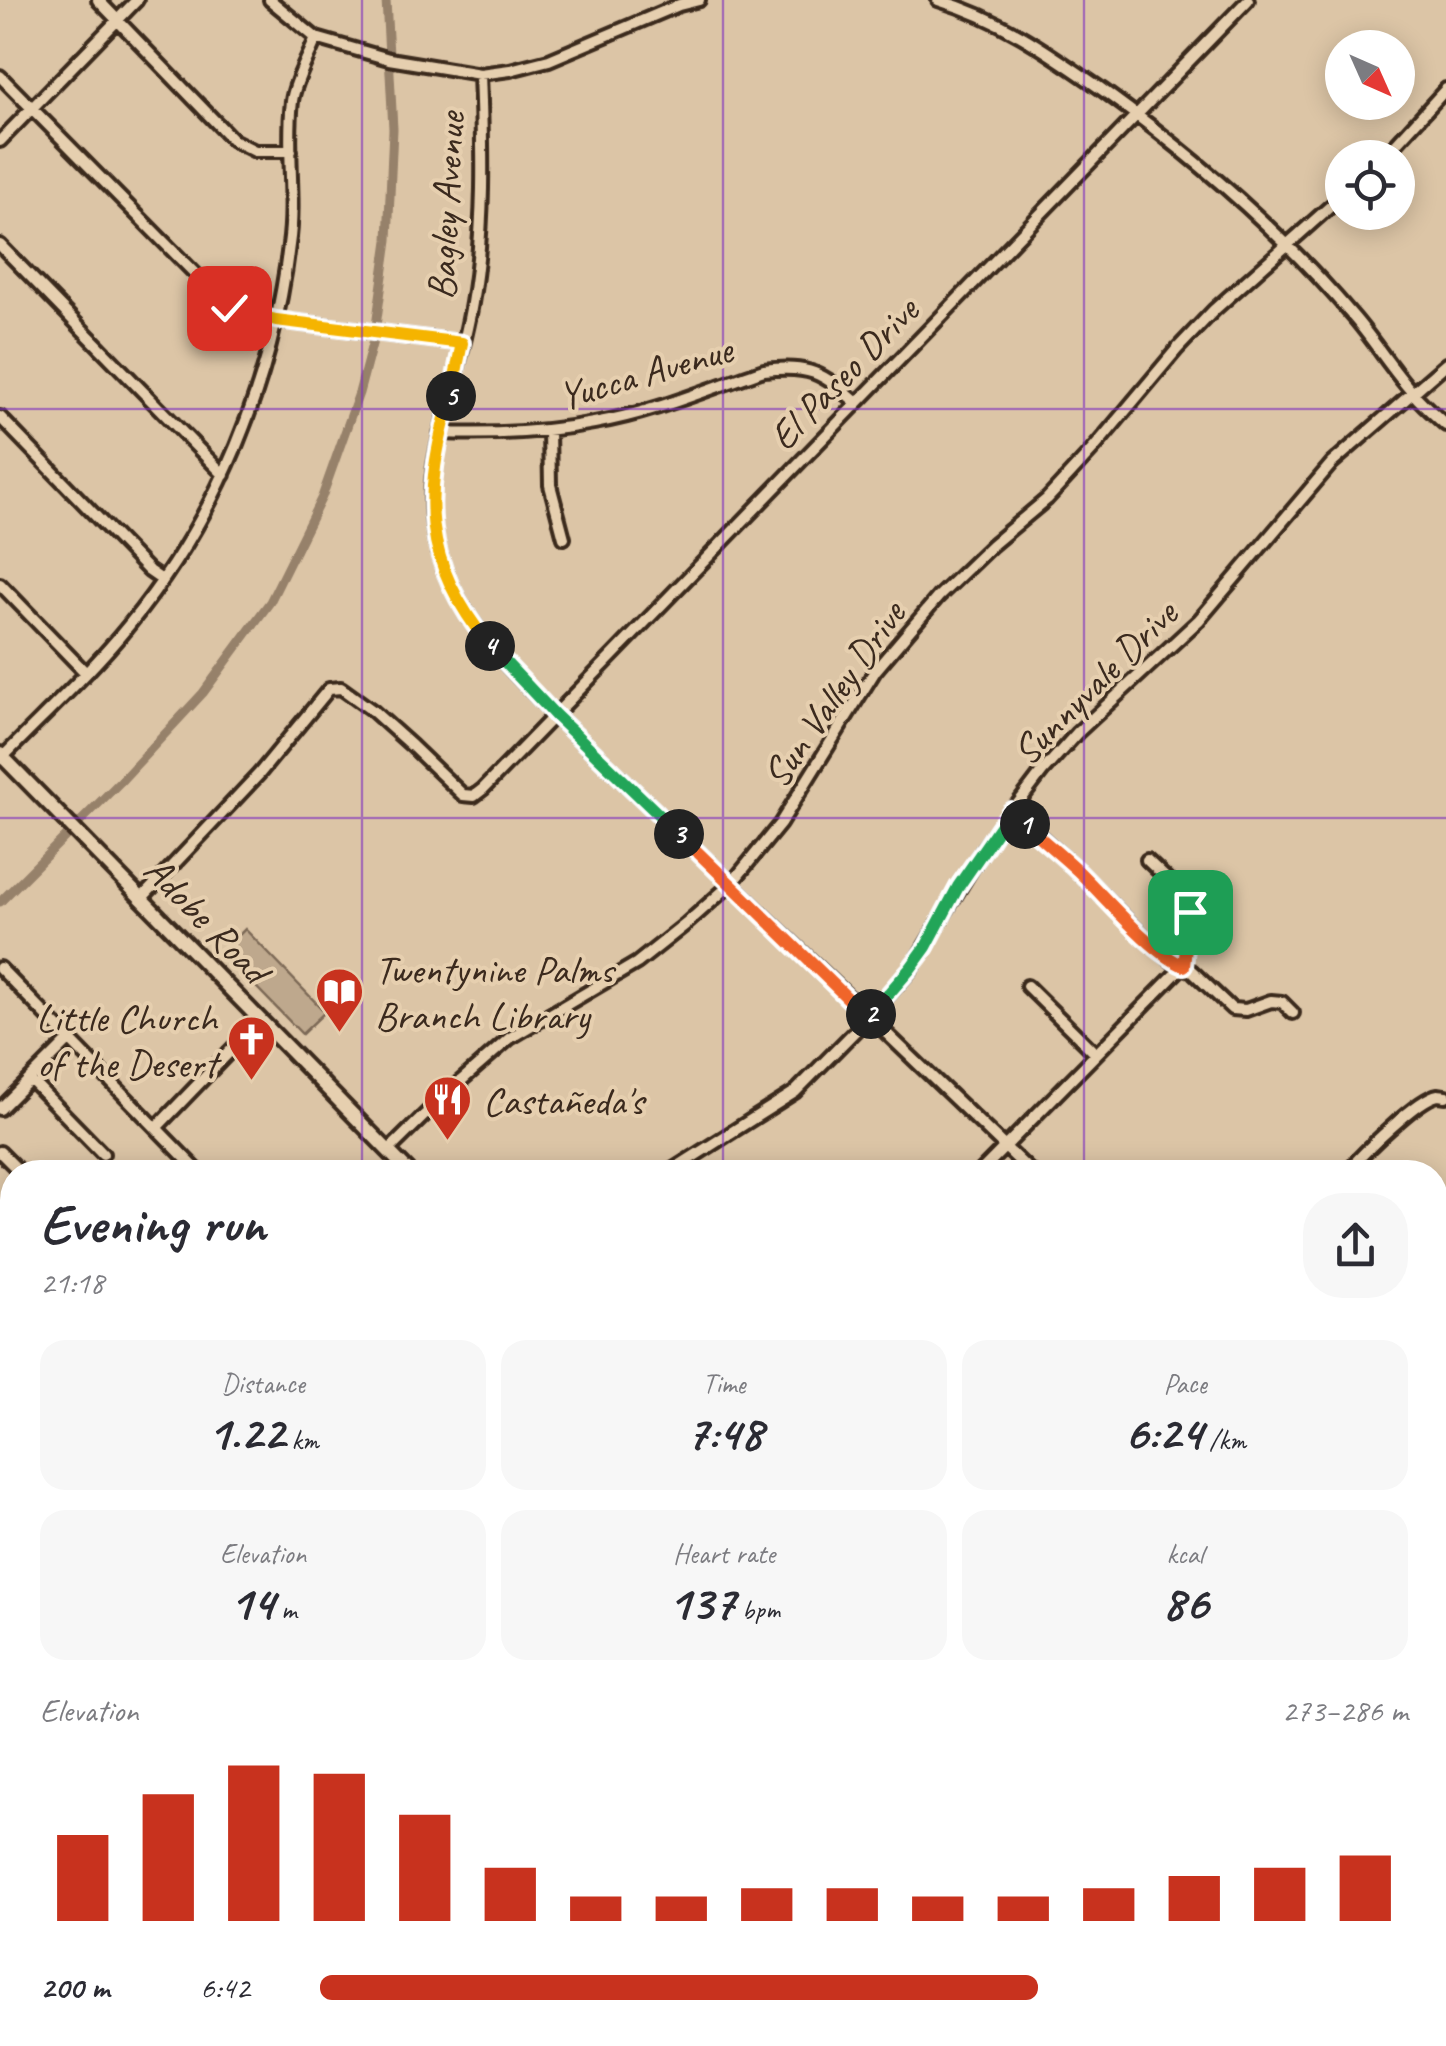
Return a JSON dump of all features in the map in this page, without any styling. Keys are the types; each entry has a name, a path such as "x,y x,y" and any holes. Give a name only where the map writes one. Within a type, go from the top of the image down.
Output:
{"main road":[{"name":"Adobe Road","path":"2,755 397,1160"}],"street":[{"path":"98,0 234,140 254,151 290,151"},
{"path":"0,142 137,0"},
{"path":"270,0 316,38 389,60 480,74 549,60 698,0"},
{"path":"938,0 972,10 1036,43 1213,174 1288,245 1352,315 1412,392 1446,425"},
{"name":"El Paseo Drive","path":"141,898 260,774 329,689 348,691 463,795 474,796 483,790 1248,0"},
{"path":"2,755 129,625 192,534 246,425 276,320 290,244 292,98 316,38"},
{"name":"Bagley Avenue","path":"480,74 482,214 472,305 433,470 433,528 443,568 458,603 487,643 555,715 1018,1160"},
{"path":"0,76 229,308 276,320 462,343"},
{"path":"1399,140 1446,89"},
{"name":"Sun Valley Drive","path":"388,1151 447,1092 510,1038 637,963 731,884 780,824 876,671 938,596 1048,498 1214,310 1325,211"},
{"path":"0,245 224,475"},
{"name":"Sunnyvale Drive","path":"687,1160 795,1092 868,1018 926,947 958,887 1011,810 1076,733 1199,620 1332,463 1446,364"},
{"name":"Yucca Avenue","path":"440,433 495,436 596,423 686,398 764,370 782,368 799,368 826,376 856,402"},
{"path":"0,417 162,580"},
{"path":"549,430 550,485 564,538"},
{"path":"0,584 86,673"},
{"path":"1011,810 1147,940 1172,961 1192,971 1232,1008 1246,1010 1271,1001 1282,1002 1292,1013"},
{"path":"992,1160 1184,966 1189,900 1147,860"},
{"path":"0,968 187,1160"},
{"path":"1027,986 1096,1054"},
{"path":"156,1128 260,1020"},
{"path":"0,1108 70,1039"},
{"path":"30,1079 104,1154"},
{"path":"1360,1160 1421,1104 1442,1096"}],"shaded area":[{"path":"245,929 325,1012 302,1034 222,952"}],"waterway":[{"path":"0,902 203,693 270,602 322,497 359,393 375,333 388,240 393,129 386,0"}],"place":[{"name":"Twentynine Palms Branch Library","path":"340,1034"},
{"name":"Little Church of the Desert","path":"252,1082"},
{"name":"Castañeda's","path":"448,1142"}],"route":[{"path":"229,308 276,320 462,343 440,433 432,499 433,528 443,568 458,603 487,643 547,708 868,1018 926,947 958,887 1011,810 1147,940 1184,966 1190,912"}]}
